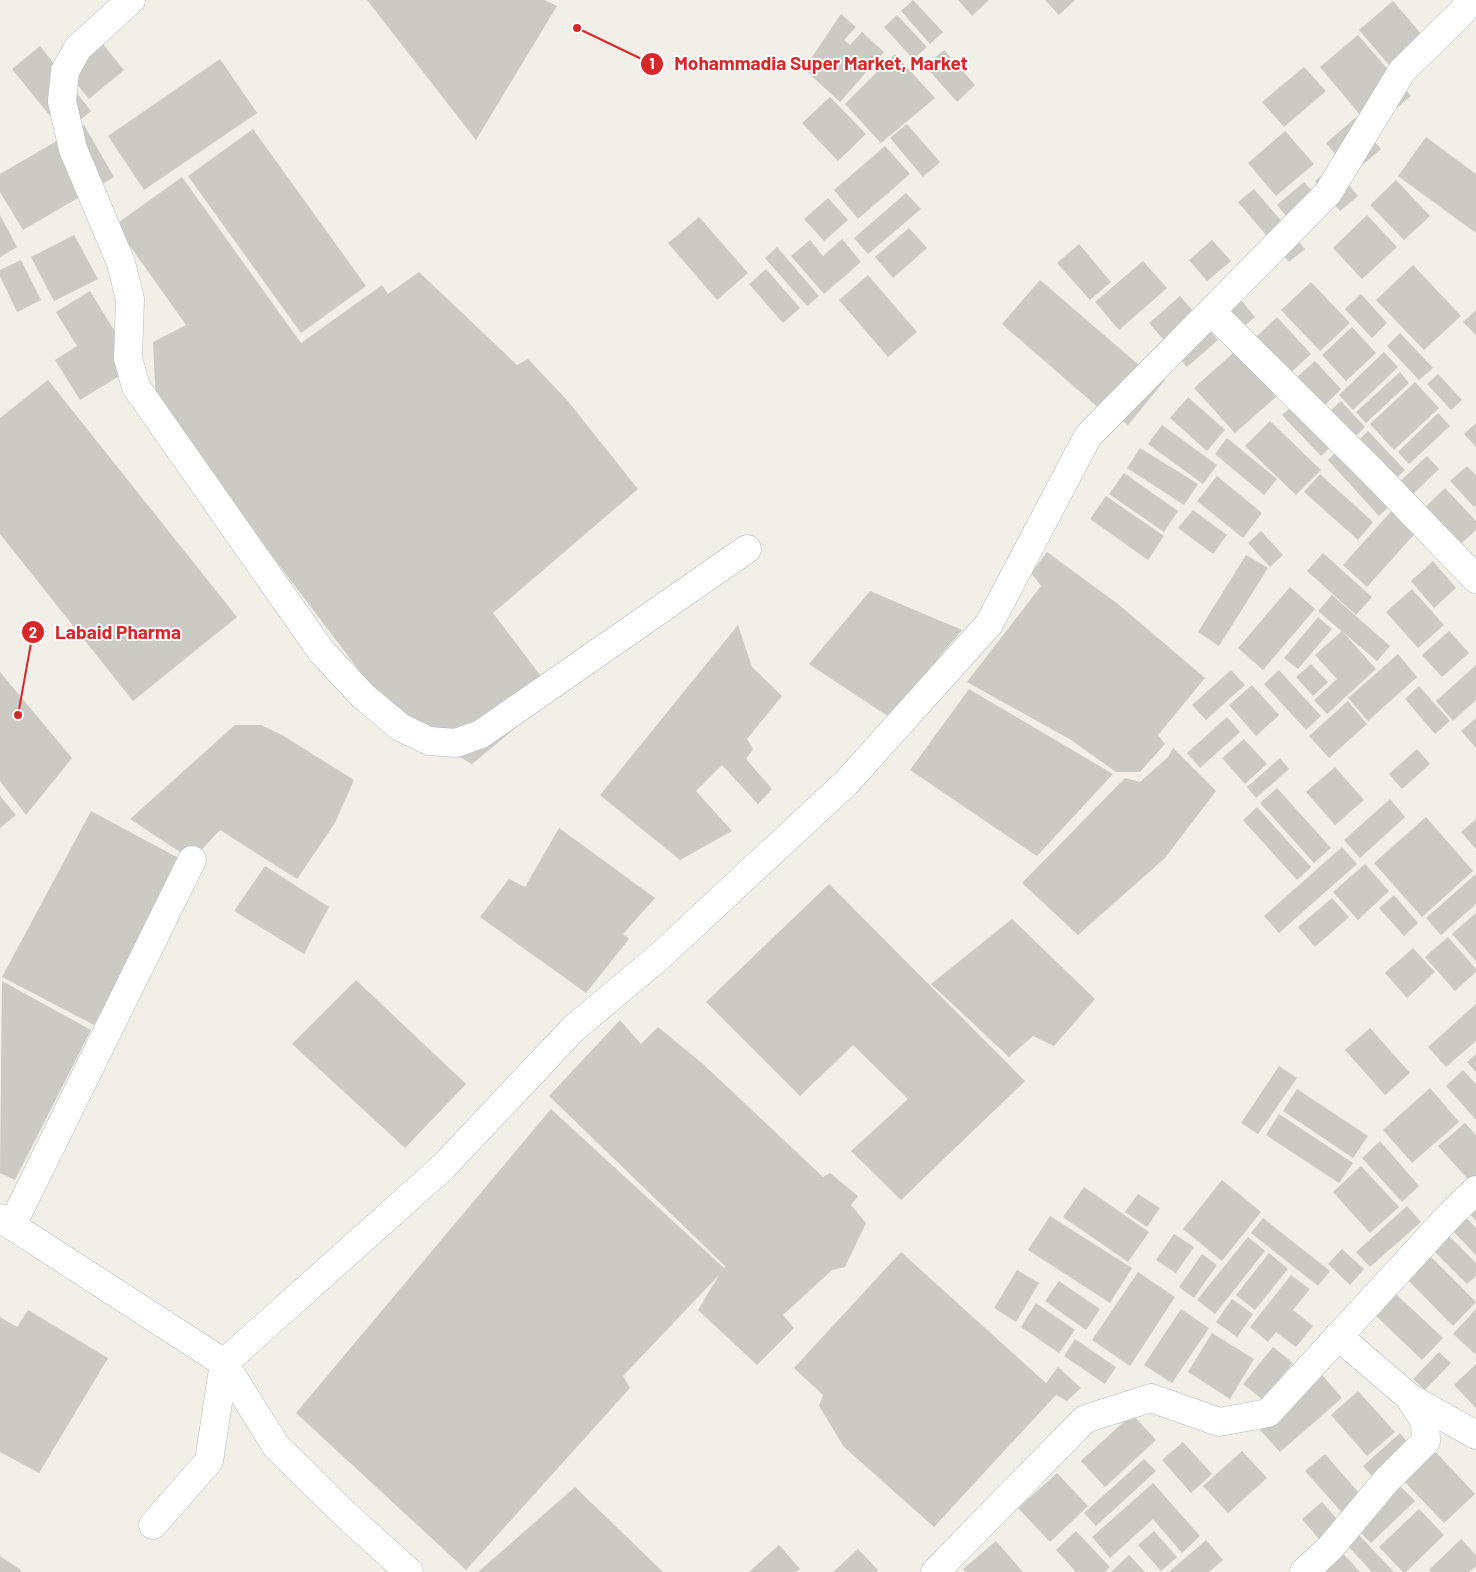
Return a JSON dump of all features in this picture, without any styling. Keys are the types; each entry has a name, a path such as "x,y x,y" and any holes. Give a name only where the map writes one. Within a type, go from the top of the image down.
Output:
{"street":[{"path":"130,0 78,48 65,71 62,101 73,149 121,263 130,299 128,358 136,387 315,643 363,696 400,727 429,741 456,743 481,734 747,549"},
{"path":"153,1525 209,1462 224,1363 443,1167 574,1028 660,956 846,782 989,624 1088,436 1328,193 1402,71 1461,13 1471,0"},
{"path":"1212,312 1374,473 1476,579"},
{"path":"192,860 6,1221 224,1363 276,1446 347,1516 409,1572"},
{"path":"935,1572 1085,1419 1151,1398 1219,1422 1268,1413 1451,1214 1476,1190"},
{"path":"1338,1336 1409,1397 1476,1435"},
{"path":"1304,1572 1330,1548 1386,1481 1426,1441 1425,1422 1409,1397"}],"building":[{"path":"367,0 544,0 557,6 476,140"},
{"path":"913,0 943,32 930,44 901,11"},
{"path":"958,0 989,0 972,16"},
{"path":"1045,0 1075,0 1059,15"},
{"path":"1393,1 1429,43 1395,72 1359,30"},
{"path":"841,14 856,27 844,40 850,45 862,32 884,52 840,102 804,69"},
{"path":"897,15 927,47 913,59 884,27"},
{"path":"93,32 124,70 89,99 58,61"},
{"path":"1358,35 1411,96 1372,129 1320,67"},
{"path":"40,46 91,111 64,133 12,69"},
{"path":"944,50 975,85 957,102 925,66"},
{"path":"895,54 935,98 881,143 845,104"},
{"path":"220,59 257,113 144,190 108,136"},
{"path":"1304,67 1326,91 1284,127 1262,102"},
{"path":"830,97 866,134 838,161 802,123"},
{"path":"1355,118 1381,149 1352,174 1326,143"},
{"path":"907,124 940,162 923,177 890,138"},
{"path":"84,125 114,177 23,230 0,192 0,174"},
{"path":"253,129 366,286 301,333 188,176"},
{"path":"1285,131 1314,164 1276,196 1248,163"},
{"path":"1426,137 1476,174 1476,233 1398,176"},
{"path":"885,146 910,174 858,219 834,190"},
{"path":"1333,166 1358,196 1340,211 1315,181"},
{"path":"182,177 301,343 382,285 388,294 419,272 517,365 528,359 567,400 638,489 493,613 555,695 472,764 399,723 156,403 153,342 186,325 115,225"},
{"path":"1396,180 1430,216 1404,240 1370,205"},
{"path":"1304,182 1324,204 1296,227 1277,205"},
{"path":"1254,189 1305,249 1289,262 1238,202"},
{"path":"906,193 921,209 868,254 854,238"},
{"path":"828,198 848,220 824,241 804,219"},
{"path":"0,215 17,247 0,257"},
{"path":"1367,215 1397,247 1362,279 1333,248"},
{"path":"699,217 748,273 717,300 668,243"},
{"path":"909,228 927,248 893,278 875,257"},
{"path":"74,235 98,279 54,301 31,257"},
{"path":"842,239 861,262 824,294 791,256 810,240 823,256"},
{"path":"1212,240 1231,261 1207,281 1189,260"},
{"path":"1079,244 1111,282 1090,300 1057,263"},
{"path":"777,247 819,296 807,306 765,258"},
{"path":"21,260 41,300 17,312 0,276 0,270"},
{"path":"1143,261 1167,288 1119,330 1095,302"},
{"path":"1413,265 1461,316 1424,350 1376,300"},
{"path":"766,269 800,308 783,323 749,284"},
{"path":"868,275 917,332 888,357 839,300"},
{"path":"1040,280 1139,365 1101,410 1002,324"},
{"path":"1311,282 1350,323 1320,351 1281,310"},
{"path":"1231,288 1255,317 1232,337 1212,312"},
{"path":"90,291 136,366 80,400 55,360 77,346 56,312"},
{"path":"1361,294 1387,323 1372,338 1345,309"},
{"path":"1180,296 1218,340 1187,367 1149,323"},
{"path":"1476,310 1476,335 1463,322"},
{"path":"1277,317 1311,354 1287,376 1253,340"},
{"path":"1352,327 1376,353 1346,381 1322,355"},
{"path":"1400,333 1433,368 1419,380 1387,346"},
{"path":"1242,345 1284,390 1235,433 1194,388"},
{"path":"1384,352 1398,367 1353,410 1339,395"},
{"path":"1315,361 1341,389 1322,408 1295,379"},
{"path":"1146,365 1165,380 1128,425 1109,410"},
{"path":"1400,372 1409,383 1366,423 1356,412"},
{"path":"1438,374 1462,400 1451,410 1427,384"},
{"path":"48,380 237,617 133,701 0,534 0,418"},
{"path":"1415,382 1439,408 1394,450 1370,424"},
{"path":"1188,397 1225,430 1207,451 1170,418"},
{"path":"1298,401 1336,442 1321,456 1282,415"},
{"path":"1341,401 1365,427 1353,439 1328,413"},
{"path":"1438,413 1450,426 1409,464 1398,452"},
{"path":"1270,421 1321,470 1296,495 1245,446"},
{"path":"1476,423 1476,447 1464,434"},
{"path":"1162,425 1217,465 1203,484 1148,444"},
{"path":"1368,431 1405,470 1392,482 1356,443"},
{"path":"1227,438 1277,479 1264,495 1215,454"},
{"path":"1342,446 1394,502 1379,516 1328,460"},
{"path":"1140,448 1198,484 1184,505 1127,468"},
{"path":"1427,456 1439,469 1408,499 1396,485"},
{"path":"1467,466 1476,475 1476,505 1474,507 1450,481"},
{"path":"1124,473 1178,511 1164,532 1109,494"},
{"path":"1320,474 1373,522 1358,540 1304,492"},
{"path":"1217,476 1262,513 1243,538 1197,501"},
{"path":"1445,488 1476,521 1476,530 1454,550 1420,512"},
{"path":"1106,496 1164,536 1148,560 1090,519"},
{"path":"1395,507 1419,529 1367,587 1343,565"},
{"path":"1193,510 1227,535 1213,554 1178,528"},
{"path":"1261,531 1283,555 1270,567 1248,543"},
{"path":"1047,552 1118,604 1205,678 1158,735 1165,744 1140,772 1116,772 1071,740 967,682 1041,586 1031,573"},
{"path":"1323,553 1372,597 1356,615 1307,571"},
{"path":"1246,555 1268,568 1219,646 1198,632"},
{"path":"1433,561 1456,588 1434,608 1411,581"},
{"path":"1290,587 1315,609 1263,670 1238,648"},
{"path":"1412,589 1444,625 1418,648 1386,612"},
{"path":"870,591 962,630 889,717 809,664"},
{"path":"1332,595 1390,646 1377,661 1318,611"},
{"path":"1318,617 1332,629 1298,669 1284,658"},
{"path":"738,625 752,667 782,696 747,739 753,749 746,759 772,789 758,804 722,765 696,791 732,831 680,860 600,795"},
{"path":"1342,631 1376,669 1327,714 1314,700 1337,679 1315,655"},
{"path":"1449,631 1469,653 1442,677 1422,655"},
{"path":"1398,654 1417,677 1368,721 1348,698"},
{"path":"1311,664 1328,682 1313,696 1296,677"},
{"path":"1476,665 1476,700 1453,721 1436,701"},
{"path":"1231,670 1245,685 1206,720 1192,705"},
{"path":"1279,670 1321,716 1306,730 1264,684"},
{"path":"0,672 72,758 26,815 0,781"},
{"path":"1252,685 1279,715 1256,736 1229,705"},
{"path":"1419,686 1450,721 1435,734 1405,699"},
{"path":"969,689 1113,774 1037,856 910,770"},
{"path":"1348,701 1367,724 1329,758 1309,736"},
{"path":"1227,717 1240,732 1200,768 1187,753"},
{"path":"1476,718 1476,748 1461,731"},
{"path":"235,725 261,725 282,735 354,780 335,823 297,879 220,830 192,860 130,819"},
{"path":"1244,739 1267,764 1245,784 1222,758"},
{"path":"1173,748 1216,791 1165,858 1078,935 1022,883 1125,778 1140,782 1168,757"},
{"path":"1417,749 1430,764 1402,789 1389,774"},
{"path":"1280,758 1289,769 1256,798 1247,787"},
{"path":"1335,767 1364,800 1335,825 1306,792"},
{"path":"1277,788 1331,848 1314,863 1260,803"},
{"path":"0,796 16,815 0,828"},
{"path":"1390,799 1405,817 1360,858 1344,840"},
{"path":"1257,807 1311,867 1297,880 1243,820"},
{"path":"91,811 184,861 94,1025 2,977"},
{"path":"1426,817 1473,871 1422,917 1374,863"},
{"path":"1476,819 1476,849 1461,832"},
{"path":"559,828 655,898 623,934 629,939 586,993 480,917 509,879 525,887"},
{"path":"1342,847 1357,864 1279,933 1264,916"},
{"path":"1365,864 1389,891 1358,920 1333,892"},
{"path":"265,866 329,907 304,954 234,911"},
{"path":"1476,874 1476,904 1441,935 1426,918"},
{"path":"829,884 1025,1081 901,1200 851,1151 908,1099 853,1045 800,1096 706,1002"},
{"path":"1394,895 1418,923 1404,936 1379,908"},
{"path":"1332,898 1349,917 1315,947 1298,927"},
{"path":"1476,913 1476,961 1452,934"},
{"path":"1012,919 1095,999 1054,1046 1033,1036 1009,1057 931,984"},
{"path":"1448,937 1476,969 1476,972 1455,991 1425,957"},
{"path":"1413,948 1435,972 1407,998 1385,973"},
{"path":"356,980 466,1084 405,1148 292,1044"},
{"path":"2,981 91,1030 15,1180 0,1173"},
{"path":"1476,1004 1476,1041 1446,1067 1428,1047"},
{"path":"620,1020 641,1044 658,1027 703,1064 823,1177 830,1173 858,1196 851,1205 866,1223 845,1267 832,1270 783,1315 794,1328 757,1365 698,1310 719,1275 623,1376 630,1388 466,1570 296,1413 551,1109 724,1268 725,1266 549,1096"},
{"path":"1370,1028 1410,1073 1385,1095 1345,1050"},
{"path":"1476,1054 1476,1072 1467,1062"},
{"path":"1279,1066 1297,1078 1258,1134 1241,1123"},
{"path":"1463,1070 1476,1084 1476,1120 1446,1086"},
{"path":"1430,1088 1459,1122 1412,1163 1383,1130"},
{"path":"1297,1089 1368,1136 1353,1158 1283,1111"},
{"path":"1279,1114 1353,1163 1339,1183 1266,1135"},
{"path":"1465,1123 1476,1135 1476,1184 1474,1186 1438,1146"},
{"path":"1380,1141 1419,1186 1402,1202 1362,1158"},
{"path":"1361,1166 1399,1207 1370,1233 1333,1192"},
{"path":"1222,1180 1261,1212 1222,1261 1183,1229"},
{"path":"1084,1187 1149,1232 1128,1262 1063,1217"},
{"path":"1138,1194 1160,1208 1147,1227 1125,1212"},
{"path":"1407,1206 1421,1222 1370,1267 1356,1252"},
{"path":"1476,1208 1476,1221 1470,1214"},
{"path":"1463,1214 1476,1228 1476,1255 1450,1228"},
{"path":"1050,1216 1132,1268 1110,1303 1028,1250"},
{"path":"1263,1218 1330,1271 1318,1286 1251,1233"},
{"path":"1446,1233 1476,1263 1476,1276 1467,1284 1431,1248"},
{"path":"1174,1234 1194,1247 1176,1273 1156,1260"},
{"path":"1248,1237 1265,1251 1215,1314 1197,1300"},
{"path":"1342,1249 1364,1269 1350,1285 1328,1264"},
{"path":"901,1252 1046,1383 1058,1367 1081,1388 1067,1401 1056,1395 934,1527 844,1447 819,1406 823,1395 794,1368"},
{"path":"1269,1253 1288,1269 1255,1310 1236,1295"},
{"path":"1202,1254 1217,1265 1194,1298 1179,1287"},
{"path":"1428,1254 1476,1302 1453,1326 1405,1277"},
{"path":"1017,1270 1039,1283 1016,1322 994,1308"},
{"path":"1138,1272 1175,1297 1130,1366 1092,1340"},
{"path":"1291,1275 1310,1289 1293,1310 1313,1326 1296,1347 1276,1332 1268,1342 1250,1327"},
{"path":"1059,1281 1100,1309 1086,1330 1045,1301"},
{"path":"1395,1293 1443,1338 1422,1360 1374,1314"},
{"path":"1232,1299 1253,1314 1237,1337 1216,1322"},
{"path":"1036,1303 1075,1330 1059,1353 1021,1327"},
{"path":"1181,1309 1209,1328 1172,1383 1144,1365"},
{"path":"1476,1309 1476,1353 1475,1354 1453,1334"},
{"path":"28,1310 108,1358 39,1473 0,1452 0,1317 17,1327"},
{"path":"1212,1333 1254,1359 1230,1399 1188,1372"},
{"path":"1075,1339 1116,1367 1105,1384 1064,1356"},
{"path":"1273,1347 1293,1363 1263,1400 1243,1384"},
{"path":"1439,1352 1451,1363 1425,1390 1413,1379"},
{"path":"1476,1364 1476,1408 1454,1385"},
{"path":"1322,1375 1342,1398 1280,1452 1260,1430"},
{"path":"1358,1391 1395,1432 1367,1456 1331,1415"},
{"path":"1132,1414 1156,1440 1105,1487 1081,1461"},
{"path":"1400,1433 1414,1450 1377,1482 1363,1466"},
{"path":"1183,1442 1212,1474 1191,1493 1162,1460"},
{"path":"1432,1448 1475,1494 1444,1523 1401,1478"},
{"path":"1242,1451 1267,1478 1228,1513 1203,1486"},
{"path":"1325,1454 1365,1500 1346,1517 1305,1471"},
{"path":"1144,1459 1156,1471 1096,1526 1084,1513"},
{"path":"1057,1473 1088,1506 1050,1542 1018,1508"},
{"path":"1153,1483 1200,1536 1182,1553 1153,1519 1110,1558 1092,1537"},
{"path":"1399,1485 1415,1501 1371,1543 1355,1527"},
{"path":"575,1487 663,1572 478,1572"},
{"path":"1322,1502 1344,1527 1324,1545 1302,1519"},
{"path":"1419,1509 1444,1535 1406,1572 1403,1572 1379,1547"},
{"path":"1076,1531 1110,1567 1105,1572 1076,1572 1056,1550"},
{"path":"1154,1531 1177,1557 1161,1571 1138,1545"},
{"path":"1358,1534 1394,1572 1372,1572 1346,1544"},
{"path":"1461,1539 1476,1555 1476,1566 1469,1572 1431,1572 1429,1570"},
{"path":"1206,1540 1223,1560 1209,1572 1169,1572"},
{"path":"996,1541 1023,1572 966,1572 963,1569"},
{"path":"779,1545 800,1569 796,1572 749,1572"},
{"path":"858,1549 878,1570 876,1572 833,1572"},
{"path":"1340,1550 1360,1572 1328,1572 1322,1566"},
{"path":"1129,1555 1145,1572 1111,1572"},
{"path":"0,1556 21,1570 20,1572 0,1572"}],"place":[{"name":"Mohammadia Super Market, Market","path":"577,28"},
{"name":"Labaid Pharma","path":"18,715"}]}
